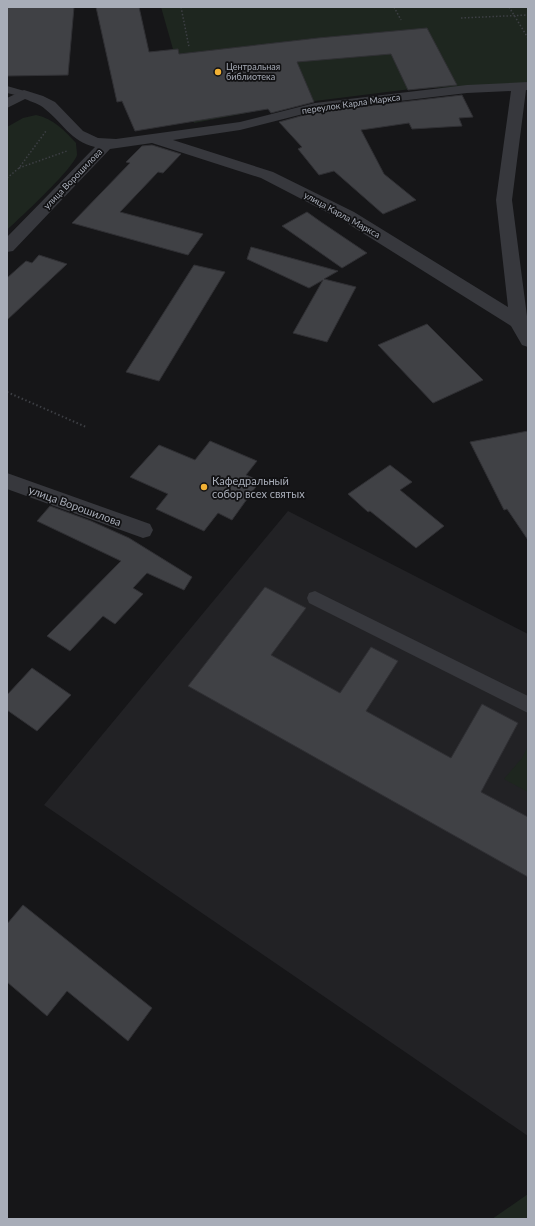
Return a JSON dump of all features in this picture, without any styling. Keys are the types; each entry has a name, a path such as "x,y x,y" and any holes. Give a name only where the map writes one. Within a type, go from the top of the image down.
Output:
{"street":[{"name":"переулок Карла Маркса","path":"100,143 152,138 240,126 314,107 467,89 524,86"},
{"path":"524,86 512,134 504,200 518,322 528,341"},
{"path":"7,104 24,94"},
{"name":"улица Ворошилова","path":"7,247 100,143 78,134 50,105 24,94"},
{"name":"улица Карла Маркса","path":"152,138 267,175 321,202 348,216 518,322"},
{"name":"улица Ворошилова","path":"7,481 143,530"}],"lane":[{"path":"7,89 24,94"},
{"path":"315,598 528,705"}],"path":[{"path":"181,7 189,47"},
{"path":"394,7 401,20"},
{"path":"509,7 528,38"},
{"path":"462,18 528,15"},
{"path":"7,178 18,168 59,115"},
{"path":"18,168 100,143"},
{"path":"7,392 86,427"}],"shaded area":[{"path":"161,7 528,7 528,84 411,89 299,103 194,123"},
{"path":"36,115 53,122 67,134 76,143 77,155 57,182 7,230 7,127 23,118"},
{"path":"288,511 528,634 528,1136 44,805"},
{"path":"528,746 528,792 504,779 522,758"},
{"path":"528,1194 528,1219 492,1219"}],"building":[{"path":"7,7 74,7 68,75 7,76"},
{"path":"96,7 139,7 149,52 178,49 179,54 318,38 427,28 457,85 408,90 391,54 297,62 314,102 271,113 268,109 135,131 122,101 117,102"},
{"path":"462,95 473,117 459,118 462,126 412,129 409,123 361,130 384,174 416,200 383,214 334,171 319,175 298,149 302,147 279,122 315,112"},
{"path":"152,145 181,154 163,173 158,172 120,212 203,234 188,255 72,223 130,163 126,162 142,146"},
{"path":"307,212 367,253 342,268 282,226"},
{"path":"251,247 338,271 324,279 356,287 327,342 293,333 323,280 309,288 247,259"},
{"path":"39,255 67,264 7,320 7,278 26,261 32,263"},
{"path":"194,265 225,272 159,381 126,372"},
{"path":"427,324 483,380 433,403 378,345"},
{"path":"528,431 528,540 507,509 504,510 470,442"},
{"name":"Кафедральный собор всех святых","path":"210,441 257,461 246,475 260,481 232,520 218,513 204,531 156,509 168,494 130,477 159,445 195,460"},
{"path":"390,465 412,482 400,490 444,526 416,548 370,511 368,512 348,494"},
{"path":"50,506 91,521 129,538 192,577 184,590 147,573 133,588 143,594 115,624 103,616 70,651 47,636 121,561 37,521"},
{"path":"265,587 306,608 271,655 340,693 371,647 398,661 366,711 451,758 482,704 518,723 481,792 528,817 528,877 188,686"},
{"path":"32,668 71,695 37,731 7,710 7,695"},
{"path":"23,905 152,1008 128,1041 67,991 47,1016 7,982 7,924"}],"place":[{"name":"Центральная библиотека","path":"218,72"},
{"name":"Кафедральный собор всех святых","path":"204,487"}]}
